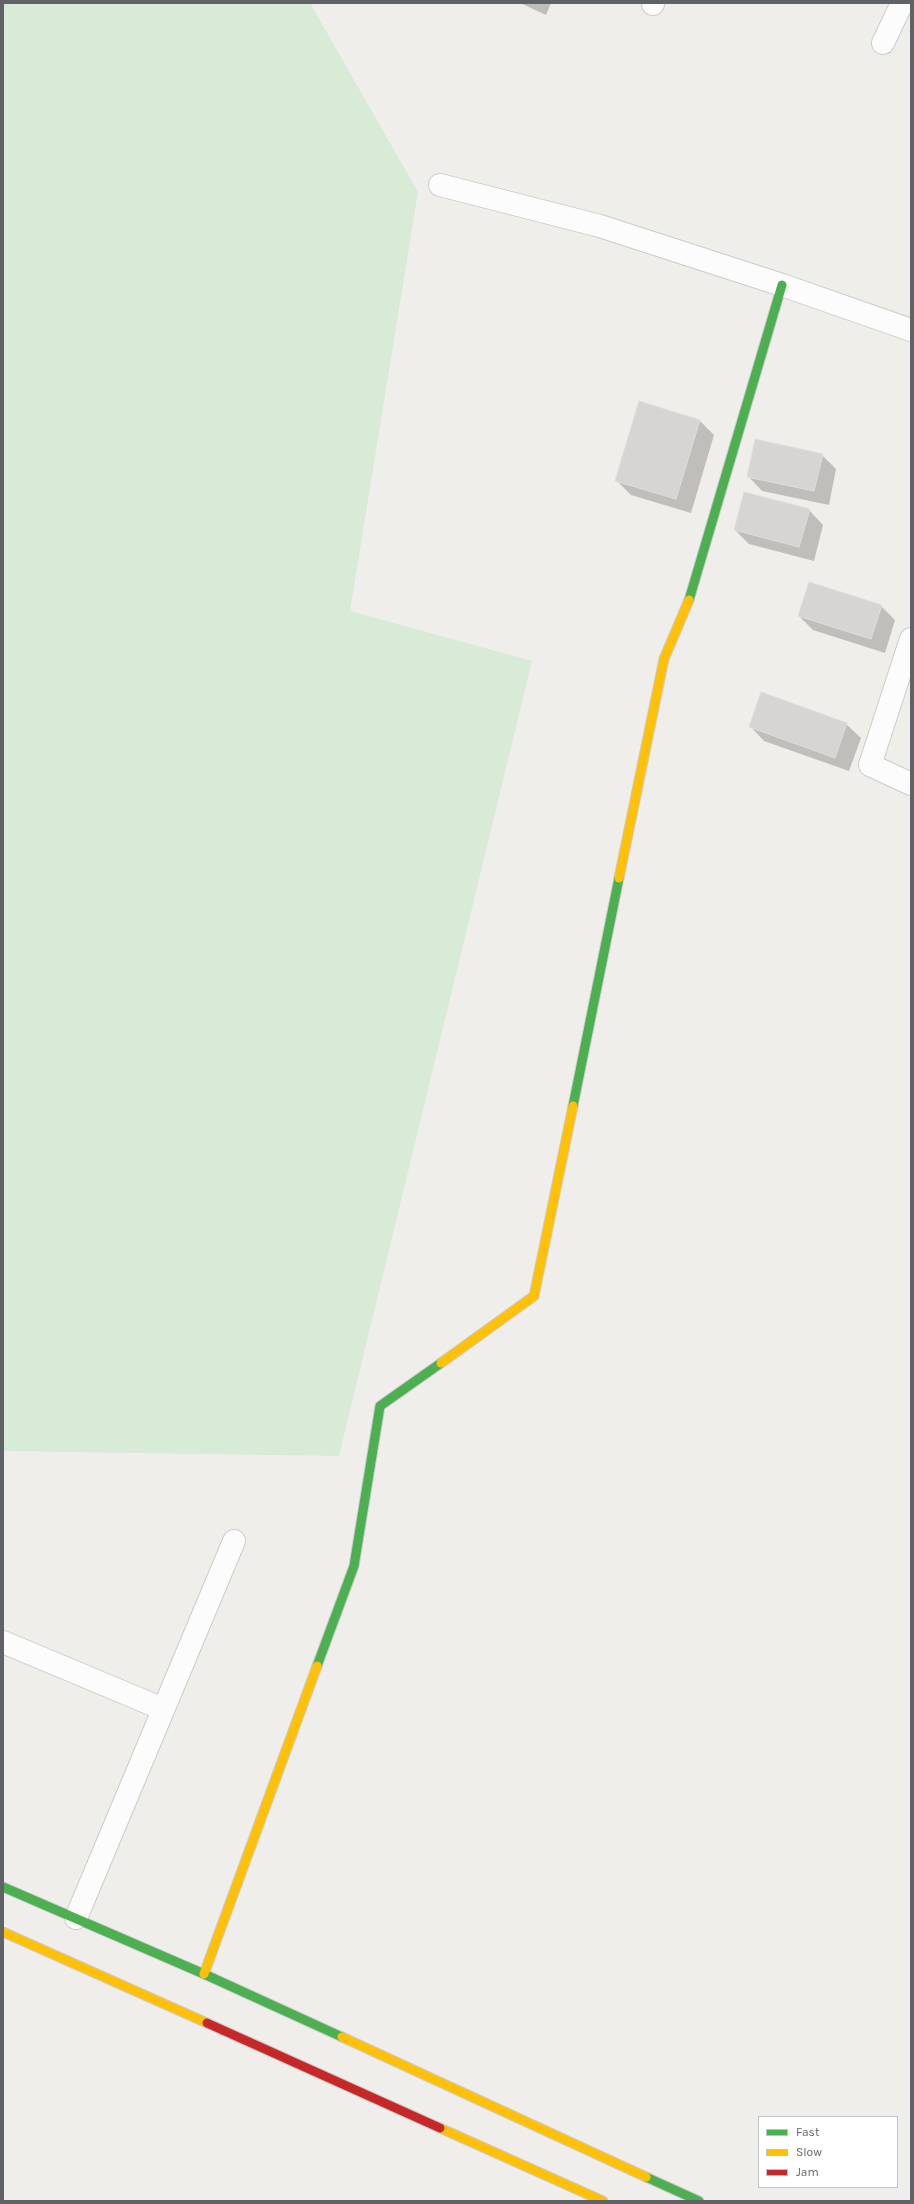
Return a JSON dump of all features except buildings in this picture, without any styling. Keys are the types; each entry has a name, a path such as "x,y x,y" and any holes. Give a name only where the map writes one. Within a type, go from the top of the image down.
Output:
{"street":[{"path":"883,43 902,3"},
{"path":"440,184 600,226 782,285 911,330"},
{"path":"204,1974 354,1566 380,1406 534,1296 664,659 688,606 782,285"},
{"path":"911,638 870,766 911,784"},
{"path":"76,1918 234,1541"},
{"path":"3,1642 163,1709"},
{"path":"3,1887 204,1974 699,2201"},
{"path":"3,1932 603,2201"}],"green space":[{"path":"3,3 310,3 418,192 350,611 532,661 339,1456 3,1451"}],"traffic: fast":[{"path":"689,600 782,285"},
{"path":"573,1106 619,878"},
{"path":"317,1666 354,1566 380,1406 441,1363"},
{"path":"3,1887 204,1974 342,2037"},
{"path":"646,2177 699,2201"}],"traffic: slow":[{"path":"619,878 664,659 689,600"},
{"path":"441,1363 534,1296 573,1106"},
{"path":"204,1974 317,1666"},
{"path":"3,1932 207,2023"},
{"path":"342,2037 646,2177"},
{"path":"440,2128 603,2201"}],"traffic: jam":[{"path":"207,2023 440,2128"}]}
